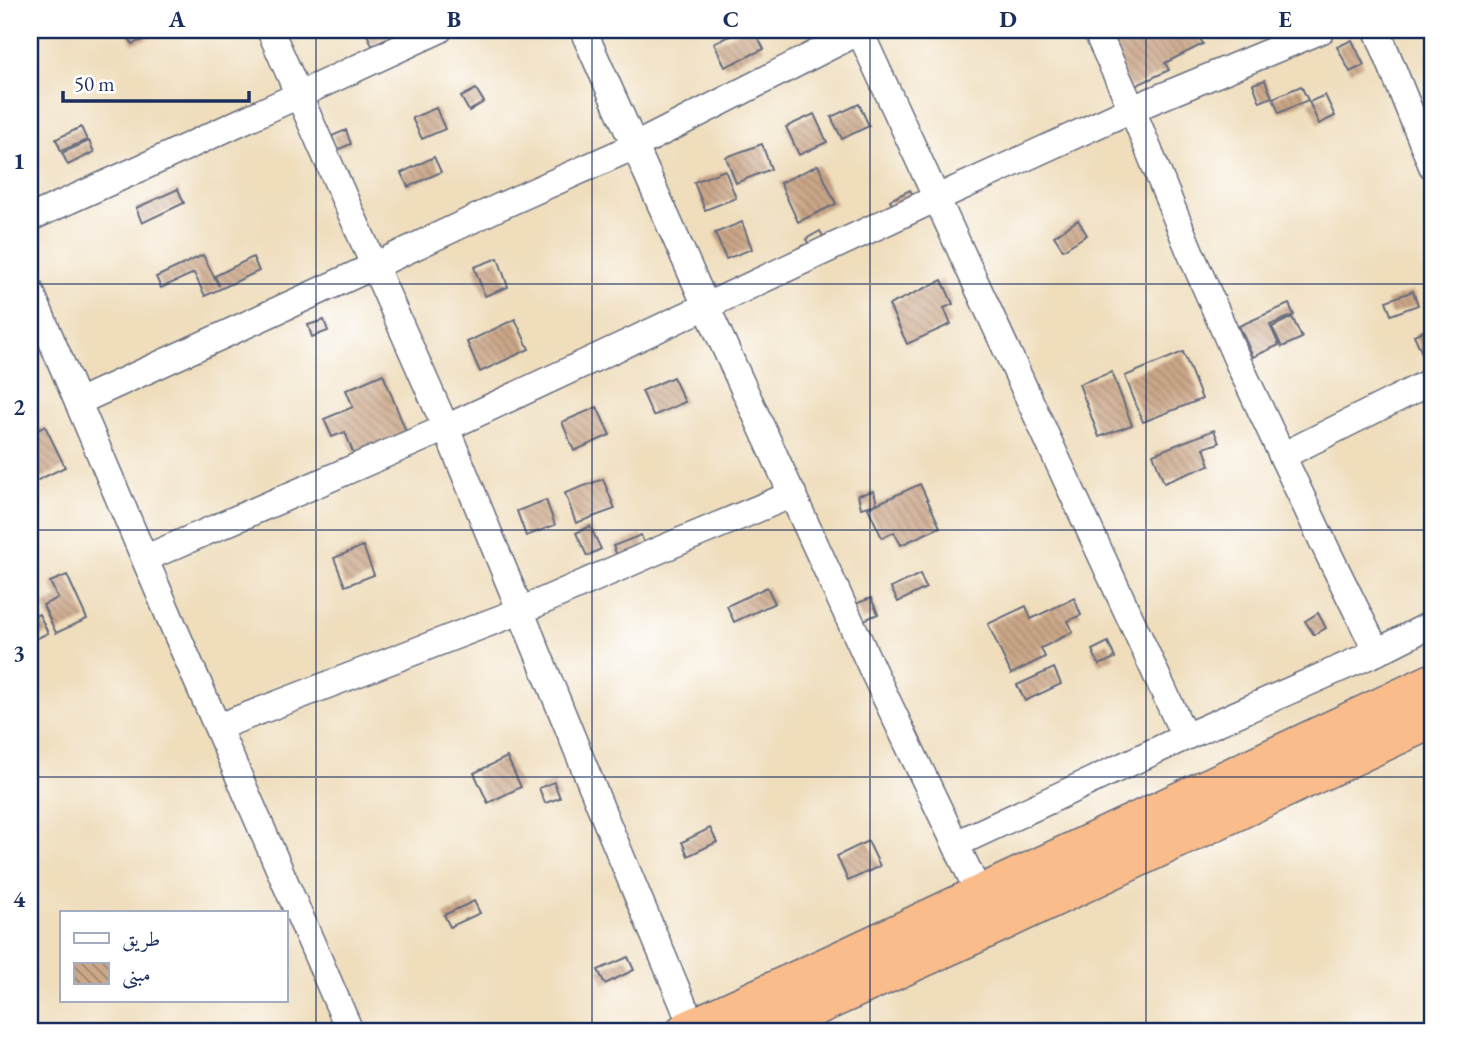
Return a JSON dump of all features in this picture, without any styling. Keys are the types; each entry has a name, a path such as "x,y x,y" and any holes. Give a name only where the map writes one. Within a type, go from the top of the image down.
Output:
{"highway":[{"path":"761,1031 858,986 988,910 1432,683"},
{"path":"689,1030 988,910 1432,719"}],"street":[{"path":"270,30 446,428 689,1030"},
{"path":"30,218 439,30"},
{"path":"583,30 873,671 988,910"},
{"path":"78,402 635,146 860,30 1185,737"},
{"path":"1096,30 1132,109 1188,247 1282,456 1377,652"},
{"path":"146,558 446,428 1132,109 1322,30"},
{"path":"1377,30 1432,166"},
{"path":"30,290 350,1031"},
{"path":"1282,456 1432,381"},
{"path":"218,727 520,611 793,494"},
{"path":"956,844 1185,737 1377,652 1432,624"}],"building":[{"path":"155,30 157,35 132,44 127,32"},
{"path":"405,30 372,45 366,32"},
{"path":"743,30 754,30 764,49 725,67 714,43"},
{"path":"1118,30 1196,30 1203,44 1165,63 1169,70 1129,89 1105,36"},
{"path":"1352,40 1364,65 1350,72 1337,47"},
{"path":"1265,80 1272,97 1260,102 1253,84"},
{"path":"1301,86 1308,100 1279,113 1273,98"},
{"path":"476,89 484,102 469,111 461,97"},
{"path":"1325,95 1335,116 1319,124 1309,102"},
{"path":"859,104 869,126 842,139 831,117"},
{"path":"436,108 445,129 422,139 412,118"},
{"path":"1432,109 1432,137 1416,117"},
{"path":"814,114 827,142 799,155 786,127"},
{"path":"81,127 87,140 61,151 56,139"},
{"path":"346,130 351,144 337,150 332,136"},
{"path":"89,141 94,152 68,165 62,153"},
{"path":"762,144 771,169 736,183 726,157"},
{"path":"434,157 441,172 408,187 401,173"},
{"path":"818,165 836,204 798,222 780,183"},
{"path":"725,170 736,198 705,210 694,182"},
{"path":"178,189 184,203 142,223 136,208"},
{"path":"910,190 916,200 895,211 890,200"},
{"path":"1078,220 1087,235 1063,250 1054,236"},
{"path":"742,222 752,249 726,259 715,233"},
{"path":"820,231 827,243 812,251 806,239"},
{"path":"203,255 219,286 215,276 253,257 259,271 205,296 194,273 161,288 156,277"},
{"path":"498,258 508,287 485,296 474,267"},
{"path":"942,280 953,304 944,308 951,324 907,344 889,305"},
{"path":"1413,291 1418,305 1391,315 1386,301"},
{"path":"1289,304 1294,315 1270,325 1279,345 1253,357 1239,326"},
{"path":"1292,317 1302,338 1282,347 1272,327"},
{"path":"515,319 529,349 480,372 467,342"},
{"path":"324,320 328,331 312,337 308,325"},
{"path":"1432,327 1432,361 1427,364 1414,335"},
{"path":"1183,352 1202,399 1143,422 1125,376"},
{"path":"1112,372 1132,425 1099,437 1079,384"},
{"path":"383,374 409,439 356,460 345,432 332,437 324,419 353,407 346,390"},
{"path":"673,377 685,402 653,416 642,391"},
{"path":"597,407 610,435 574,451 562,422"},
{"path":"45,426 65,467 30,484 30,434"},
{"path":"1214,430 1219,443 1204,448 1210,465 1164,483 1153,454"},
{"path":"603,479 615,509 576,523 565,493"},
{"path":"920,484 940,527 901,545 894,532 882,538 868,508"},
{"path":"874,491 877,504 861,508 858,495"},
{"path":"546,500 555,525 526,536 517,511"},
{"path":"590,526 601,549 587,556 576,533"},
{"path":"641,535 648,554 621,565 613,546"},
{"path":"363,546 374,575 345,586 334,558"},
{"path":"920,574 926,588 898,602 891,588"},
{"path":"67,575 87,619 56,633 43,605 58,598 50,582"},
{"path":"767,587 775,603 734,622 727,606"},
{"path":"871,598 878,614 862,621 855,604"},
{"path":"1074,598 1081,615 1068,621 1073,632 1041,648 1045,657 1011,674 988,624 1026,606 1031,619"},
{"path":"1318,613 1326,628 1314,635 1305,621"},
{"path":"39,614 48,633 30,642 30,618"},
{"path":"1108,642 1115,658 1099,665 1092,650"},
{"path":"1054,668 1061,684 1025,701 1017,685"},
{"path":"507,757 521,787 488,803 474,773"},
{"path":"554,782 560,798 545,803 539,788"},
{"path":"710,828 717,842 688,856 682,842"},
{"path":"868,841 880,866 848,881 837,856"},
{"path":"474,901 480,913 450,927 444,915"},
{"path":"628,957 634,970 605,984 598,970"}]}
